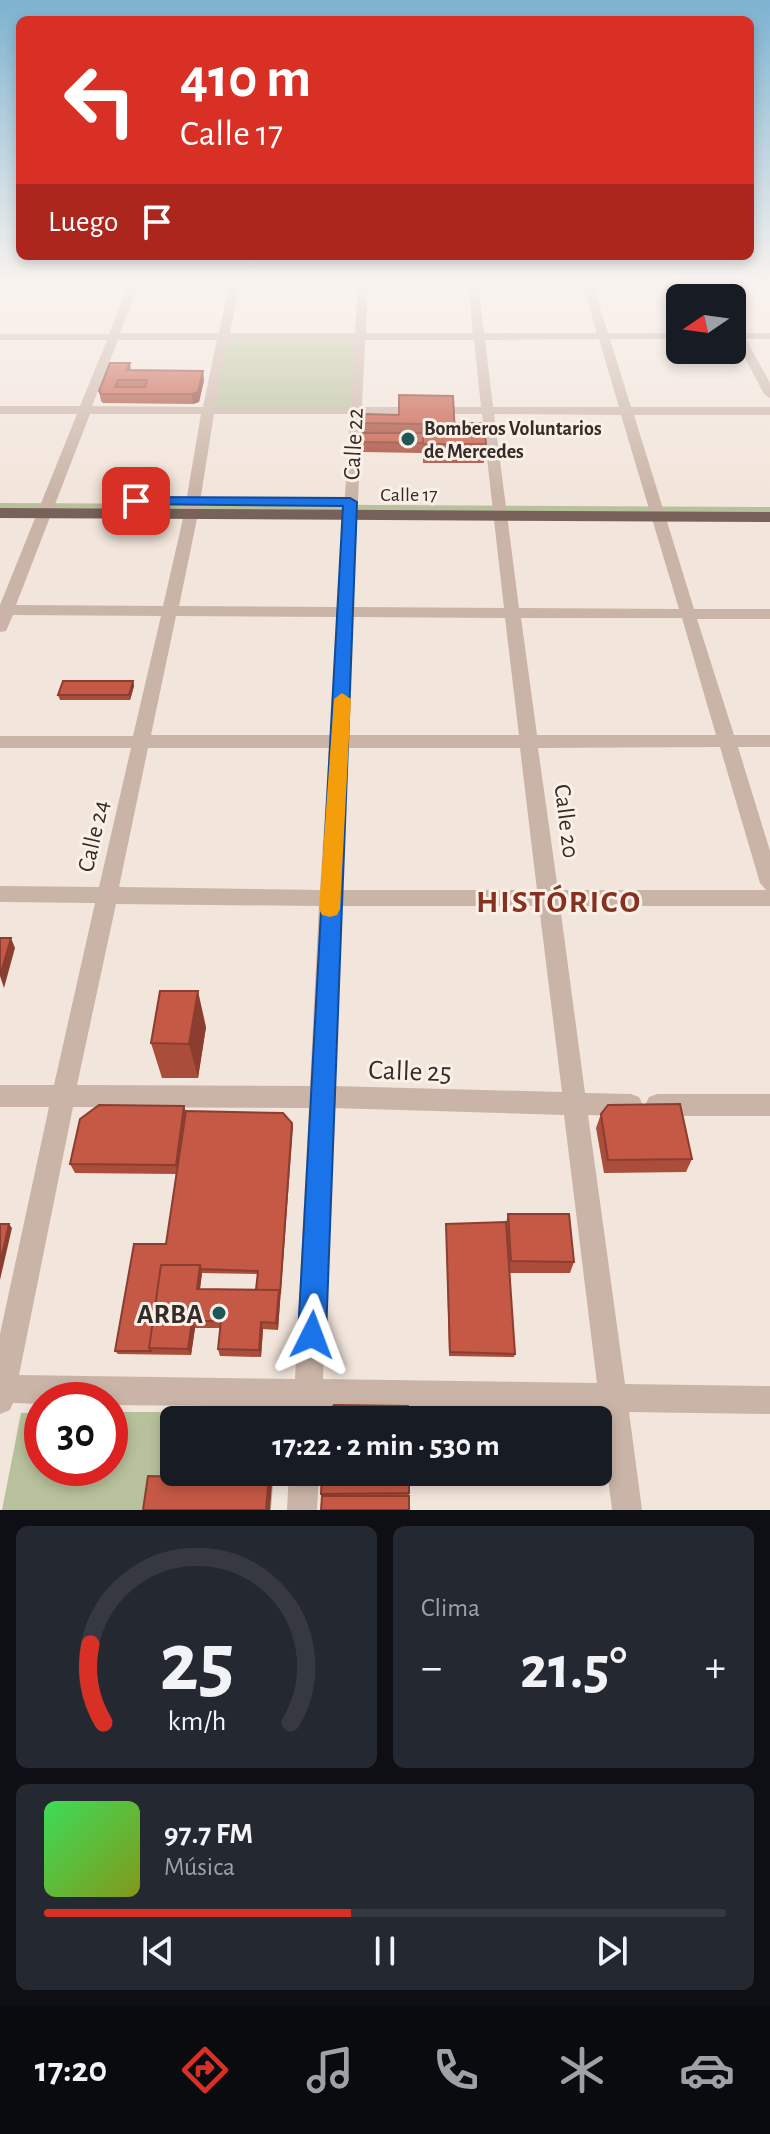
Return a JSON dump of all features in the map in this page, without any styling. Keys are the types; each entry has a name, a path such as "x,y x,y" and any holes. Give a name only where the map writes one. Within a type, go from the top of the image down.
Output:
{"main road":[{"name":"Calle 17","path":"0,501 48,507 656,510 770,517"},
{"name":"Calle 17","path":"656,510 770,505"},
{"name":"Calle 17","path":"0,513 48,507"}],"street":[{"path":"0,627 3,610 109,352"},
{"name":"Calle 24","path":"1,1393 106,895 192,508 220,352"},
{"name":"Calle 22","path":"308,1406 330,898 359,352"},
{"name":"Calle 20","path":"481,352 627,1510"},
{"path":"609,352 770,883"},
{"path":"746,353 770,394"},
{"path":"0,410 770,411"},
{"path":"3,610 770,614"},
{"path":"0,742 340,744 770,741"},
{"path":"0,894 770,898"},
{"name":"Calle 25","path":"0,1096 322,1097 575,1105 770,1105"},
{"path":"1,1393 286,1406"},
{"path":"342,1406 613,1398 770,1400"},
{"path":"302,1510 303,1486"}],"green space":[{"path":"220,352 359,352 354,410 208,410"},
{"path":"0,503 770,507 770,514 0,513"},
{"path":"128,1412 160,1412 160,1486 273,1486 271,1510 2,1510 21,1413 24,1413 24,1486 128,1486"}],"building":[{"path":"110,363 130,363 127,370 203,371 198,392 192,394 101,394 99,391","holes":["118,380 147,380 145,387 115,387"]},
{"path":"399,395 453,396 455,434 485,435 486,444 423,444 423,424 363,423 364,414 399,415"},
{"path":"454,423 481,423 482,432 455,431"},
{"path":"363,433 423,433 423,443 363,442"},
{"path":"63,681 133,681 129,695 58,695"},
{"path":"0,938 11,938 0,976"},
{"path":"160,991 198,991 189,1044 151,1043"},
{"path":"680,1104 692,1159 608,1160 601,1114 608,1105"},
{"path":"99,1105 184,1106 176,1165 70,1164 80,1119"},
{"path":"186,1111 283,1113 292,1123 280,1294 279,1290 256,1290 258,1271 201,1269 200,1265 161,1265 151,1351 115,1351 134,1244 166,1244"},
{"path":"508,1214 569,1214 574,1262 511,1261"},
{"path":"506,1222 515,1354 450,1352 446,1224"},
{"path":"0,1224 9,1224 0,1264"},
{"name":"ARBA","path":"161,1265 200,1265 197,1289 279,1290 276,1323 261,1322 259,1350 218,1349 221,1321 192,1321 188,1349 149,1348"},
{"path":"148,1476 160,1476 160,1486 268,1486 266,1510 143,1510"},
{"path":"321,1486 409,1486 409,1493 321,1494"},
{"path":"322,1496 409,1496 409,1510 321,1510"}],"slow traffic":[{"path":"330,909 342,699"}],"place":[{"name":"Bomberos Voluntarios de Mercedes","path":"408,439"},
{"name":"ARBA","path":"219,1313"}],"district":[{"name":"HISTÓRICO","path":"559,901"}],"route":[{"path":"136,501 350,502 312,1335"}]}
